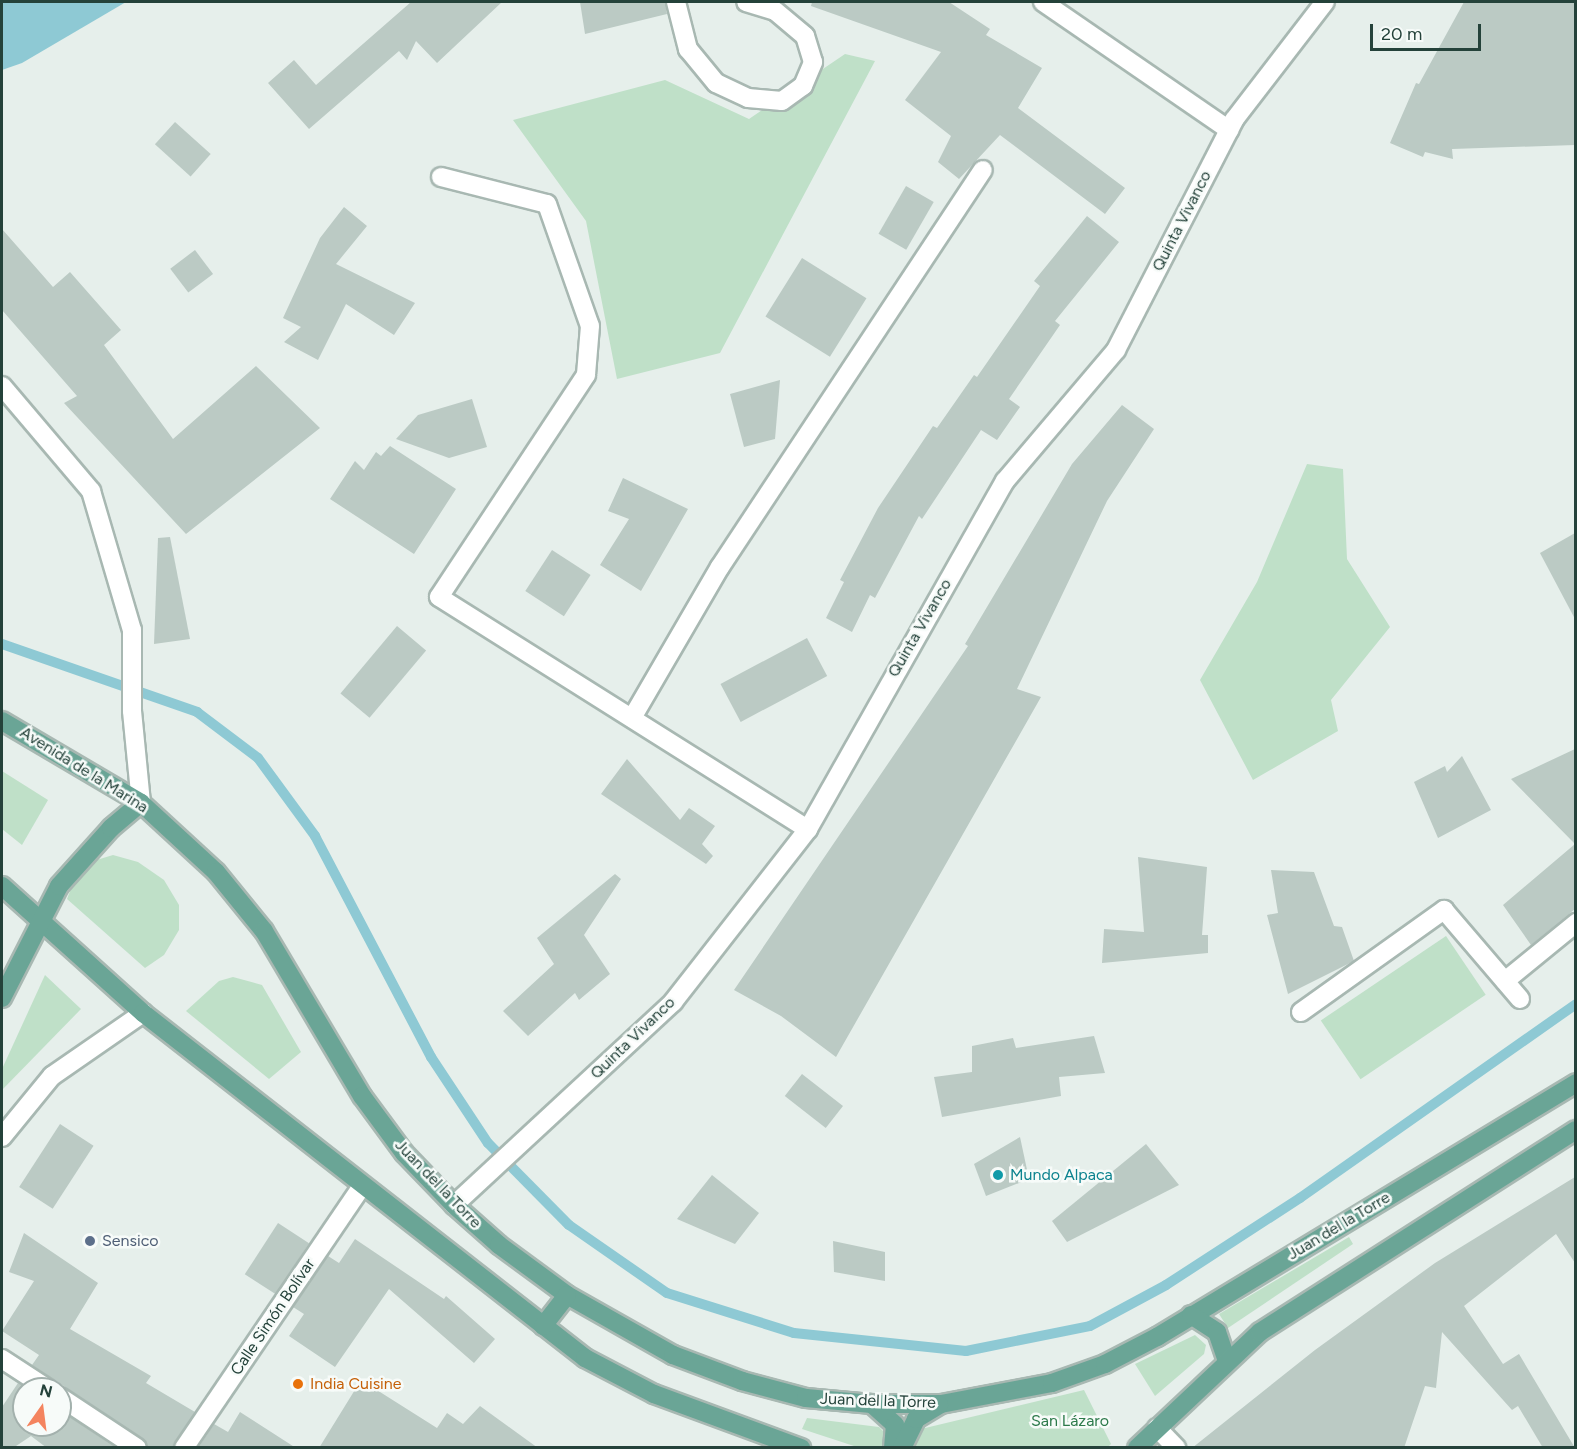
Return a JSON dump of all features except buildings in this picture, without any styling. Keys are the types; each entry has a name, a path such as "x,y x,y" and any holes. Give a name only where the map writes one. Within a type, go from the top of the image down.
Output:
{"main road":[{"name":"Avenida de la Marina","path":"2,721 141,803 216,872"},
{"path":"2,998 39,919 84,855 141,803"},
{"name":"Juan del la Torre","path":"216,872 264,931 362,1096 404,1153 454,1205 567,1295 673,1355 742,1381 806,1398 872,1404 941,1404 1052,1383 1105,1364 1191,1315 1575,1083"},
{"path":"2,886 143,1013 585,1358 654,1394 801,1448"},
{"path":"1137,1448 1260,1332 1575,1130"},
{"path":"543,1326 567,1295"},
{"path":"1191,1315 1206,1322 1217,1332 1227,1361"},
{"path":"872,1404 895,1425 893,1448"},
{"path":"902,1448 916,1419 941,1404"}],"street":[{"path":"676,2 688,50 716,83 748,98 782,101 803,86 813,62 805,36 775,11 746,2"},
{"path":"1042,2 1229,130"},
{"name":"Quinta Vivanco","path":"454,1205 673,1002 807,829 1005,481 1116,350 1229,130 1325,2"},
{"path":"632,718 720,567 984,170"},
{"path":"441,177 547,204 590,326 586,375 439,597 807,829"},
{"path":"2,387 91,491 132,630 132,711 141,803"},
{"path":"1301,1012 1444,910 1520,999"},
{"path":"1505,981 1575,923"},
{"path":"2,1137 52,1076 143,1013"},
{"name":"Calle Simón Bolívar","path":"184,1448 362,1186"},
{"path":"2,1359 30,1377"},
{"path":"72,1405 137,1448"},
{"path":"1157,1428 1176,1448"}],"green space":[{"path":"845,54 875,61 720,353 617,379 586,221 513,120 665,80 749,119"},
{"path":"1307,464 1343,469 1347,559 1390,627 1331,700 1338,731 1253,780 1200,680 1257,582"},
{"path":"2,771 48,800 22,845 2,829"},
{"path":"113,855 138,862 164,880 179,905 179,930 164,955 145,968 67,899 75,878 90,862"},
{"path":"1446,936 1486,995 1361,1079 1321,1020"},
{"path":"45,975 81,1009 2,1090 2,1069"},
{"path":"233,977 262,985 301,1052 269,1079 186,1011 219,981"},
{"path":"1349,1237 1353,1244 1228,1328 1219,1314"},
{"path":"1195,1335 1206,1345 1204,1354 1155,1396 1135,1364"},
{"name":"San Lázaro","path":"1084,1390 1111,1444 1107,1448 913,1448 921,1429"},
{"path":"807,1418 879,1427 888,1436 886,1447 857,1447 802,1429"}],"water":[{"path":"2,2 126,2 22,63 2,70"}],"waterway":[{"path":"2,644 197,712 258,758 315,836 431,1057 488,1143 569,1225 667,1293 794,1333 966,1351 1090,1326 1166,1285 1300,1198 1576,1004"}],"place":[{"name":"Mundo Alpaca","path":"998,1175"},
{"name":"Sensico","path":"90,1241"},
{"name":"India Cuisine","path":"298,1384"}]}
